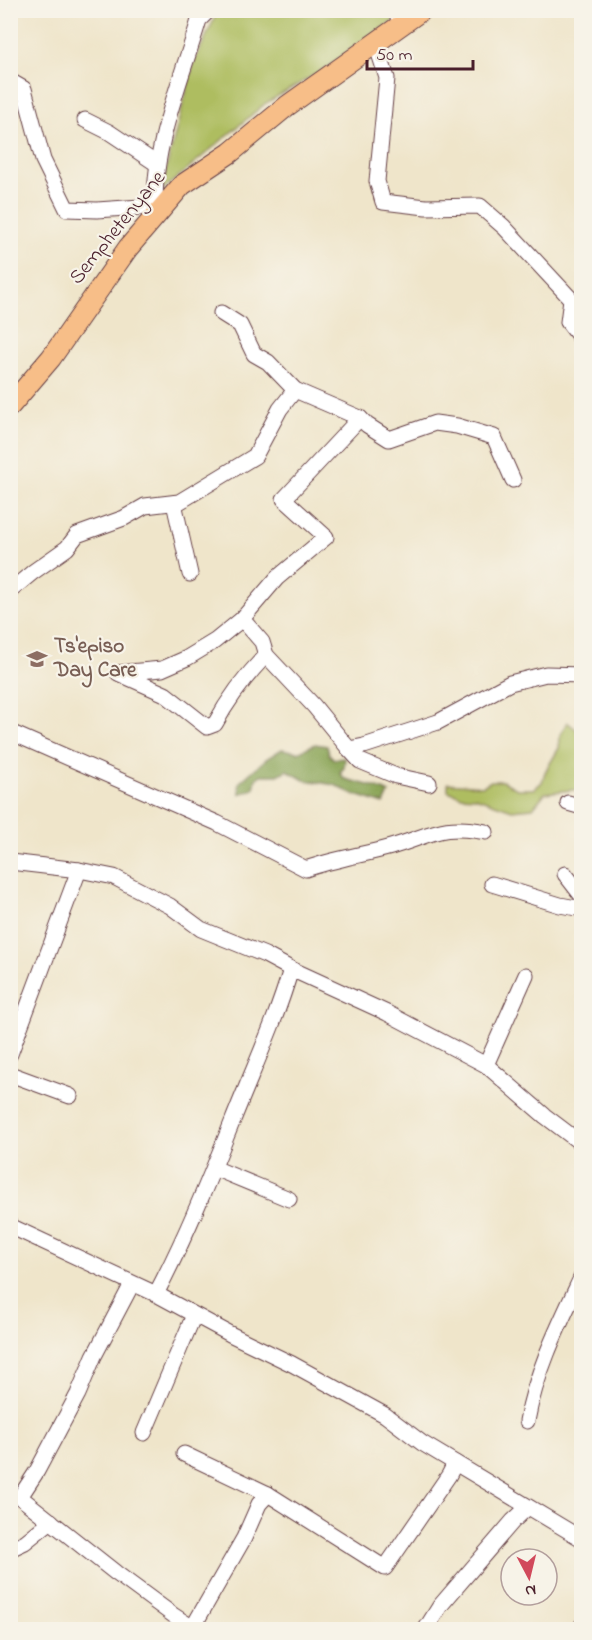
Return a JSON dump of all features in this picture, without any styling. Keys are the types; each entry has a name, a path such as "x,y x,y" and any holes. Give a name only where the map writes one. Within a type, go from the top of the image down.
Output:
{"main road":[{"name":"Semphetenyane","path":"10,406 51,358 156,211 182,184 230,153 287,106 376,44 401,18 422,10"}],"street":[{"path":"10,81 24,89 44,160 67,209 156,211 157,164 199,20 209,10"},
{"path":"376,44 387,78 377,181 383,201 426,207 480,206 528,252 571,299 568,322 582,340"},
{"path":"85,120 109,132 157,164"},
{"path":"221,313 240,325 254,354 268,362 295,390 360,418 389,439 435,423 457,426 494,437 513,480"},
{"path":"10,591 67,548 77,535 124,518 145,506 179,502 255,456 280,409 295,390"},
{"path":"266,656 227,700 215,724 207,727 165,694 118,673 162,669 187,658 215,641 242,619 277,578 326,537 284,499 360,418"},
{"path":"174,503 190,574"},
{"path":"242,619 262,642 266,656 314,706 360,761 396,776 429,783"},
{"path":"349,748 364,747 438,722 510,683 546,674 582,675"},
{"path":"10,732 216,823 306,869 392,847 445,829 465,828 486,832"},
{"path":"10,862 79,870 114,877 170,906 201,929 265,955 387,1013 486,1065 545,1116 582,1144"},
{"path":"10,1054 15,1028 79,870"},
{"path":"565,874 582,896"},
{"path":"492,884 560,905 582,909"},
{"path":"156,1294 213,1168 283,998 291,969"},
{"path":"486,1065 525,975"},
{"path":"10,1074 70,1096"},
{"path":"213,1168 289,1199"},
{"path":"10,1226 156,1294 292,1364 385,1415 422,1443 582,1539"},
{"path":"527,1421 547,1354 582,1276"},
{"path":"132,1284 94,1356 78,1394 37,1471 20,1497 116,1573 173,1615 195,1628 244,1538 259,1504 268,1494"},
{"path":"144,1433 194,1315"},
{"path":"184,1454 268,1494 385,1568 449,1476 455,1463"},
{"path":"424,1629 440,1606 513,1521 528,1507"},
{"path":"10,1549 25,1542 51,1521"},
{"path":"579,1629 582,1625"}],"green space":[{"path":"218,11 394,11 394,21 360,42 328,67 266,103 160,192 194,62"},
{"path":"567,722 581,733 581,789 545,793 533,808 512,810 475,797 461,796 448,791 448,783 483,786 491,781 503,781 517,789 534,789 542,782 559,748 560,736"},
{"path":"315,744 327,746 329,754 334,759 345,758 344,768 340,772 343,778 389,793 384,804 350,793 335,785 304,780 287,770 278,775 261,775 256,779 254,789 240,794 239,783 266,759 282,749 298,752"}],"place":[{"name":"Ts'episo Day Care","path":"37,659"}]}
